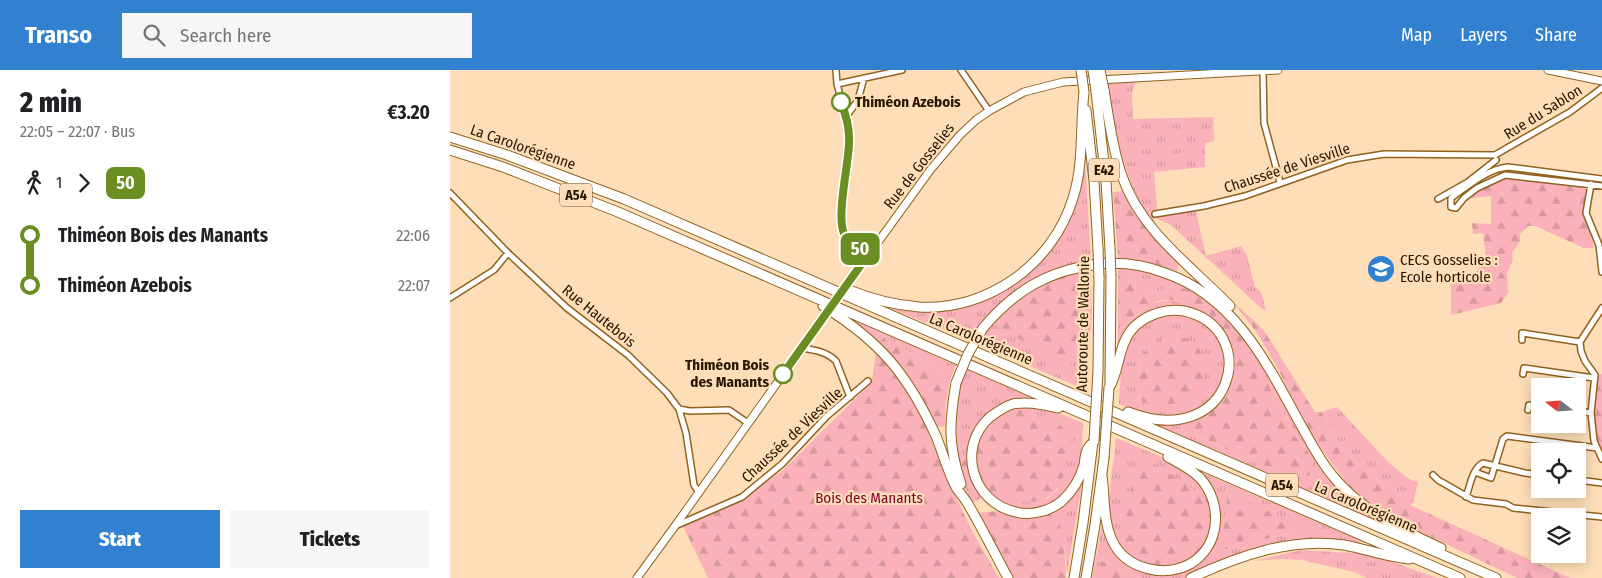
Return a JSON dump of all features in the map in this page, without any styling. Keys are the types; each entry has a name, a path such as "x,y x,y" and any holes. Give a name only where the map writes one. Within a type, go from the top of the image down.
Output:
{"highway":[{"name":"Autoroute de Wallonie","path":"1081,70 1093,173 1099,278 1098,371 1094,441 1089,452"},
{"name":"Autoroute de Wallonie","path":"1086,578 1102,476 1109,388 1113,377 1110,249 1106,181 1100,90 1093,70"},
{"path":"1100,70 1100,90 1115,151 1122,175 1141,214 1156,234 1236,313 1247,327 1250,337"},
{"path":"834,290 846,290 891,303 935,307 968,301 982,296 1012,281 1025,271 1038,259 1059,231 1073,198 1080,164 1084,92"},
{"name":"La Carolorégienne","path":"450,137 588,184 1496,578"},
{"name":"La Carolorégienne","path":"450,150 503,167 584,198 1460,578"},
{"path":"968,503 954,462 950,439 950,415 956,383 968,354 983,328 1010,300 1046,278 1081,266 1111,263 1150,268 1189,282 1220,304 1250,337 1319,457 1348,493 1380,517 1446,550 1465,565"},
{"path":"789,286 849,322 868,337 898,368 919,401 936,436 957,488 968,503 1008,578"},
{"path":"1098,405 1158,420 1181,419 1202,413 1219,398 1227,380 1229,361 1225,343 1208,322 1179,310 1167,311 1144,318 1126,337 1113,377"},
{"path":"1083,414 1040,404 1012,405 996,413 983,425 974,442 971,460 975,479 986,496 998,506 1029,514 1054,506 1071,492 1078,481 1089,452"},
{"path":"1102,476 1108,528 1117,548 1131,563 1144,569 1172,571 1195,561 1208,546 1214,532 1217,519 1213,499 1205,484 1194,472 1148,442"},
{"path":"1074,578 1083,523 1089,452"},
{"path":"1191,578 1247,555 1279,547 1309,544 1342,545 1402,559 1419,560"}],"street":[{"path":"836,70 837,84 846,117 850,142 841,228 845,235 868,255"},
{"path":"837,84 902,70"},
{"path":"962,70 988,111"},
{"name":"Rue de Gosselies","path":"637,578 931,169 960,135 976,120 1017,95 1042,86 1063,82 1278,70"},
{"path":"1548,70 1602,80"},
{"path":"1263,71 1264,123 1280,182"},
{"path":"846,117 858,100 864,78"},
{"name":"Rue du Sablon","path":"1438,199 1468,182 1496,158 1570,112 1602,88"},
{"name":"Chaussée de Viesville","path":"1155,214 1204,206 1244,196 1347,160 1384,154 1496,158"},
{"path":"1496,158 1505,175"},
{"path":"1602,180 1508,166 1500,167 1451,198 1451,207 1456,208 1464,198 1477,188 1505,175 1602,186"},
{"path":"1592,178 1586,213 1599,245 1602,272"},
{"name":"Rue Hautebois","path":"450,192 508,253 567,308 628,355 667,393 679,409"},
{"path":"450,298 494,270 508,253"},
{"path":"1602,308 1580,342 1583,355 1595,377 1591,413 1594,441 1602,460"},
{"path":"1522,340 1522,333 1580,342"},
{"path":"802,348 814,350 833,358 850,397"},
{"path":"1523,374 1524,368 1595,377 1602,374"},
{"name":"Chaussée de Viesville","path":"675,526 742,497 782,464 827,416 868,381"},
{"path":"1528,410 1529,405 1531,405"},
{"path":"699,493 694,484 686,433 679,409 690,411 730,410 748,423"},
{"path":"1586,412 1591,413"},
{"path":"1475,472 1491,478 1503,439 1507,436 1597,448"},
{"path":"1466,497 1478,466 1483,463 1531,474"},
{"path":"1433,475 1438,480 1473,500 1506,504 1515,508 1602,518"},
{"path":"1586,481 1602,483"}],"green space":[{"path":"1137,79 1132,93 1133,119 1213,117 1214,141 1205,143 1205,167 1154,172 1157,210 1149,212 1153,216 1156,226 1138,202 1114,137 1107,99 1109,88 1107,81"},
{"path":"1084,145 1091,260 1054,270 1021,287 993,310 969,339 886,307 887,305 921,309 1000,290 1063,227"},
{"path":"1508,176 1583,187 1588,191 1586,213 1594,248 1584,248 1535,226 1528,226 1520,234 1520,242 1512,253 1513,260 1507,273 1508,293 1501,303 1451,315 1451,280 1472,277 1486,258 1483,233 1473,234 1472,223 1491,224 1491,196 1471,198 1474,191"},
{"path":"1124,191 1179,262 1177,271 1143,261 1118,258 1113,192"},
{"path":"1196,211 1206,256 1241,246 1247,256 1255,287 1261,292 1266,310 1262,309 1171,225 1154,217"},
{"path":"1118,267 1129,267 1135,276 1136,300 1173,286 1193,289 1207,297 1242,332 1258,368 1269,380 1273,400 1290,422 1293,434 1307,450 1312,464 1310,475 1299,478 1289,476 1273,467 1260,465 1244,458 1192,433 1198,417 1218,403 1231,376 1210,315 1181,301 1165,300 1146,307 1125,326 1118,314"},
{"path":"1129,267 1148,271 1193,289 1173,286 1136,300 1135,276"},
{"path":"1091,268 1092,311 1086,390 978,344 991,323 1081,312 1080,270"},
{"path":"1080,270 1081,312 1071,368 991,323 1013,302 1047,281"},
{"path":"1169,300 1182,302 1201,309 1211,318 1214,324 1196,312 1150,313 1118,353 1118,314 1125,325 1150,304"},
{"path":"1234,303 1265,332 1315,412 1322,412 1330,428 1349,454 1372,475 1413,503 1410,505 1531,560 1531,563 1537,563 1570,578 1517,578 1377,511 1346,483 1307,429 1280,373 1258,334"},
{"path":"835,309 865,325 956,365 950,380 886,336 879,342"},
{"path":"1163,315 1175,315 1194,319 1203,324 1217,339 1222,349 1225,369 1219,389 1214,398 1208,403 1189,412 1163,417 1146,414 1119,404 1121,375 1126,350 1138,330","holes":["1140,356 1159,408 1138,399"]},
{"path":"1242,332 1321,466 1319,484 1310,491 1159,426 1160,423 1198,417 1193,434 1260,465 1273,467 1289,476 1307,450 1293,434 1290,422 1273,400 1269,380 1258,368"},
{"path":"1171,335 1185,338 1200,350 1204,359 1204,378 1195,395 1187,402 1170,409 1163,409 1138,399 1140,356 1155,341"},
{"path":"886,336 950,380 945,409 945,426 934,428 879,342"},
{"name":"Bois des Manants","path":"876,350 892,368 916,407 968,522 999,578 708,578 683,526 741,500 782,471 872,382"},
{"path":"966,369 1030,397 1029,399 1004,404 993,409 985,416 973,434 967,460 957,461 954,439 956,399"},
{"path":"1602,374 1602,459 1594,439 1591,413 1595,375"},
{"path":"1023,406 1051,410 1083,423 1081,456 1074,480 1060,498 1049,505 1037,509 1012,507 990,494 981,484 1036,501 1048,498 1058,489 1005,411"},
{"path":"1337,407 1389,463 1409,479 1418,482 1413,503 1372,475 1349,454 1330,428 1322,412"},
{"path":"1020,410 1035,414 1073,434 1068,462 1059,486 1051,495 1041,500 1028,502 999,495 984,486 977,474 975,453 982,432 996,416 1005,411"},
{"path":"1116,438 1165,458 1188,472 1197,480 1209,498 1213,524 1125,554 1117,540 1109,511 1110,483"},
{"path":"1137,453 1195,490 1206,503 1213,524 1211,535 1198,553 1177,567 1143,565 1125,554 1123,536"},
{"path":"967,460 972,480 983,497 972,503 957,461"},
{"path":"1321,466 1335,485 1351,501 1375,520 1310,491 1319,484"},
{"path":"1194,469 1361,541 1360,545 1319,541 1197,572 1185,578 1140,578 1100,561 1100,578 1092,578 1103,518 1106,533 1136,568 1147,573 1160,575 1182,572 1219,523","holes":["1227,493 1304,528 1230,549 1216,549 1227,519"]},
{"path":"1083,478 1067,574 1064,544 1050,512"},
{"path":"1227,492 1305,528 1230,549 1215,549 1227,519"},
{"path":"999,511 1017,516 1050,512 1058,518 1064,544 1066,578 1012,578 977,513"},
{"path":"1301,550 1370,554 1437,578 1367,578 1354,572 1302,560 1254,561"},
{"path":"1100,561 1130,575 1140,578 1100,578"}],"bus line":[{"name":"50","path":"783,374 868,255 855,245 841,228 850,142 846,117 841,102"}],"place":[{"name":"Thiméon Azebois","path":"841,102"},
{"name":"CECS Gosselies : Ecole horticole","path":"1381,269"},
{"name":"Thiméon Bois des Manants","path":"783,374"}]}
